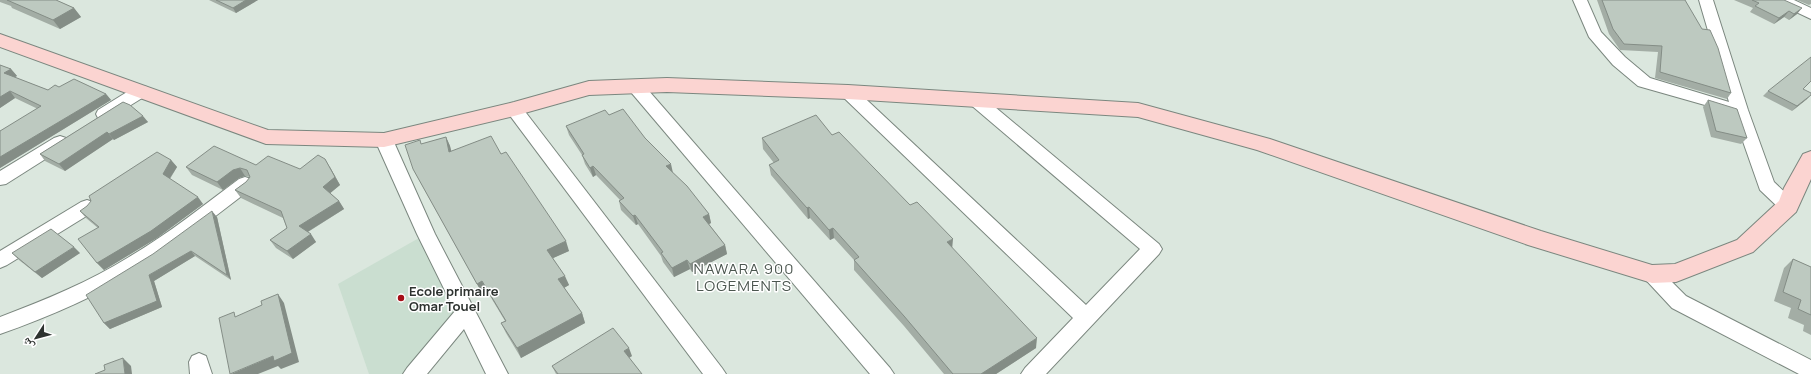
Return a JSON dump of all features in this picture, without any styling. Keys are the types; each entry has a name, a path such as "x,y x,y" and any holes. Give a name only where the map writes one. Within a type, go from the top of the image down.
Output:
{"main road":[{"path":"0,40 266,137 384,140 514,109 589,88 668,85 848,92 1138,110 1263,144 1536,239 1652,274 1676,273 1745,246 1788,206 1795,188 1811,159"}],"street":[{"path":"1580,0 1594,34 1620,61 1644,82 1740,110"},
{"path":"1706,0 1740,110 1766,185 1788,206"},
{"path":"1782,0 1811,14"},
{"path":"636,87 883,374"},
{"path":"94,121 141,91"},
{"path":"848,92 1086,318"},
{"path":"977,101 1152,249 1032,374"},
{"path":"514,109 715,374"},
{"path":"0,179 74,133"},
{"path":"384,140 426,234 497,374"},
{"path":"0,326 63,301 120,272 166,242 245,184"},
{"path":"0,260 87,207"},
{"path":"1652,274 1679,302 1811,370"},
{"path":"414,374 466,313"}],"shaded area":[{"name":"Ecole primaire Omar Touel","path":"426,234 466,313 414,374 369,374 338,284"}],"building":[{"path":"7,0 56,0 74,8 53,20"},
{"path":"216,0 246,0 233,8"},
{"path":"1602,0 1685,0 1702,29 1710,30 1718,48 1731,93 1660,72 1662,46 1624,44 1613,29"},
{"path":"1752,0 1784,0 1802,8 1794,14 1789,11 1779,18 1755,6 1759,3"},
{"path":"1811,57 1811,81 1803,89 1811,93 1811,95 1797,106 1768,91"},
{"path":"0,65 11,69 4,73 48,90 55,85 59,87 74,79 106,94 0,157 0,131 41,106 10,91 0,97"},
{"path":"1708,100 1737,109 1747,138 1716,131"},
{"path":"123,102 130,105 143,116 109,134 107,132 59,164 40,154"},
{"path":"623,109 645,138 671,164 666,166 687,186 709,214 703,217 725,245 690,264 687,260 672,268 661,253 663,252 635,215 633,216 619,201 624,198 593,166 590,168 582,155 584,154 566,126 605,110 609,115"},
{"path":"816,115 832,135 839,132 910,205 917,202 953,239 947,242 1037,338 981,374 953,374 854,260 859,257 833,228 829,230 809,207 807,208 769,165 779,160 762,138"},
{"path":"491,136 501,154 506,152 566,241 547,250 565,276 558,279 582,313 517,348 501,323 506,321 482,281 477,284 413,169 405,145 420,140 421,144 446,137 449,152"},
{"path":"214,146 256,165 268,156 300,169 318,155 325,159 335,177 323,187 339,201 299,226 311,234 287,251 270,240 287,228 281,211 235,190 250,177 247,170 240,168 233,170 217,182 186,167"},
{"path":"157,152 171,160 163,174 198,197 151,231 97,263 78,239 99,227 80,211 91,201 89,196"},
{"path":"212,211 227,275 191,251 149,275 157,301 104,323 86,295 153,254"},
{"path":"51,229 74,247 35,272 12,253"},
{"path":"1793,259 1811,267 1811,315 1798,309 1801,300 1783,292"},
{"path":"278,294 292,353 274,361 273,356 230,374 219,318 234,312 235,317 262,305 261,301"},
{"path":"613,328 629,348 624,351 642,374 558,374 552,366"},
{"path":"123,358 125,374 95,374 105,370 104,365"}],"place":[{"name":"Ecole primaire Omar Touel","path":"401,298"}],"district":[{"name":"NAWARA 900 LOGEMENTS","path":"744,278"}]}
